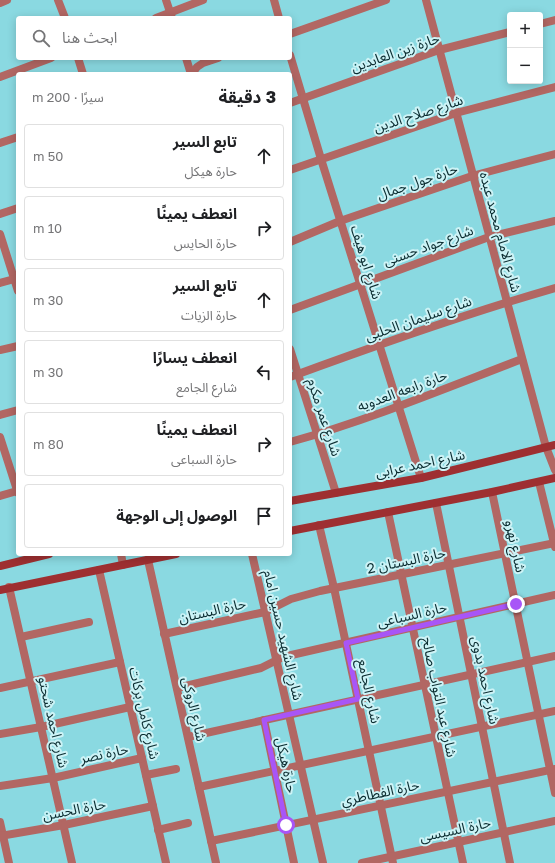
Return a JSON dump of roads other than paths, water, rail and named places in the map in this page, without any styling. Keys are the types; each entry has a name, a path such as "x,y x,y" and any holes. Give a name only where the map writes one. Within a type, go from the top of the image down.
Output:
{"street":[{"path":"0,3 7,0"},
{"path":"58,0 63,16"},
{"path":"166,0 171,15 203,0"},
{"path":"274,0 278,16"},
{"path":"292,33 386,0"},
{"name":"شارع الامام محمد عبده","path":"426,0 546,448 555,470"},
{"path":"543,23 555,20"},
{"name":"حارة زين العابدين","path":"292,102 439,50 507,33"},
{"path":"0,77 46,60"},
{"path":"79,60 82,72"},
{"path":"187,60 191,72"},
{"path":"193,72 203,63 212,60"},
{"name":"شارع ابو هيف","path":"292,60 420,478"},
{"name":"شارع صلاح الدين","path":"292,169 456,113 555,87"},
{"path":"0,143 16,138"},
{"name":"حارة جول جمال","path":"292,241 340,221 472,176 555,154"},
{"path":"0,214 16,209"},
{"name":"شارع جواد حسنى","path":"292,309 489,237 555,221"},
{"path":"0,234 16,278 0,283"},
{"name":"شارع سليمان الحلبى","path":"294,376 379,344 507,302 555,288"},
{"path":"0,350 16,346"},
{"name":"حارة رابعه العدويه","path":"292,441 398,406 522,359"},
{"name":"شارع عمر مكرم","path":"292,362 294,376 317,434 336,493"},
{"path":"0,415 16,411"},
{"path":"0,437 16,485"},
{"name":"شارع احمد عرابى","path":"292,501 420,478 555,445"},
{"path":"292,531 492,492 555,478"},
{"path":"539,482 555,544"},
{"path":"0,496 16,488"},
{"name":"شارع نهرو","path":"492,492 538,715 553,770 555,793"},
{"name":"شارع احمد بدوى","path":"436,503 510,863"},
{"name":"شارع عبد التواب صالح","path":"388,512 463,863"},
{"name":"شارع الجامع","path":"320,525 392,860"},
{"name":"حارة البستان 2","path":"265,612 292,599 334,588 555,544"},
{"path":"0,566 35,556"},
{"path":"121,556 123,565"},
{"path":"0,590 167,556"},
{"name":"شارع الشهيد حسين امام","path":"252,556 290,714 323,863"},
{"name":"شارع الروكى","path":"148,560 216,863"},
{"name":"شارع كامل بركات","path":"99,570 153,806 164,863"},
{"name":"شارع احمد شحتو","path":"9,587 72,863"},
{"name":"حارة السباعى","path":"176,688 261,668 276,660 288,656 555,595"},
{"name":"حارة البستان","path":"164,634 265,612"},
{"path":"21,637 89,622"},
{"path":"188,737 555,656"},
{"path":"0,688 120,662"},
{"path":"0,734 41,727 130,707"},
{"path":"199,787 555,712"},
{"name":"حارة هيكل","path":"264,720 294,863"},
{"name":"حارة نصر","path":"0,786 53,778 142,758"},
{"path":"146,776 176,769"},
{"name":"حارة الفطاطري","path":"211,841 553,770"},
{"name":"حارة الحسن","path":"2,836 64,825 153,806"},
{"name":"حارة السيسى","path":"362,863 392,860 458,842 555,821"},
{"path":"0,822 9,863"},
{"path":"158,830 188,823"}]}
